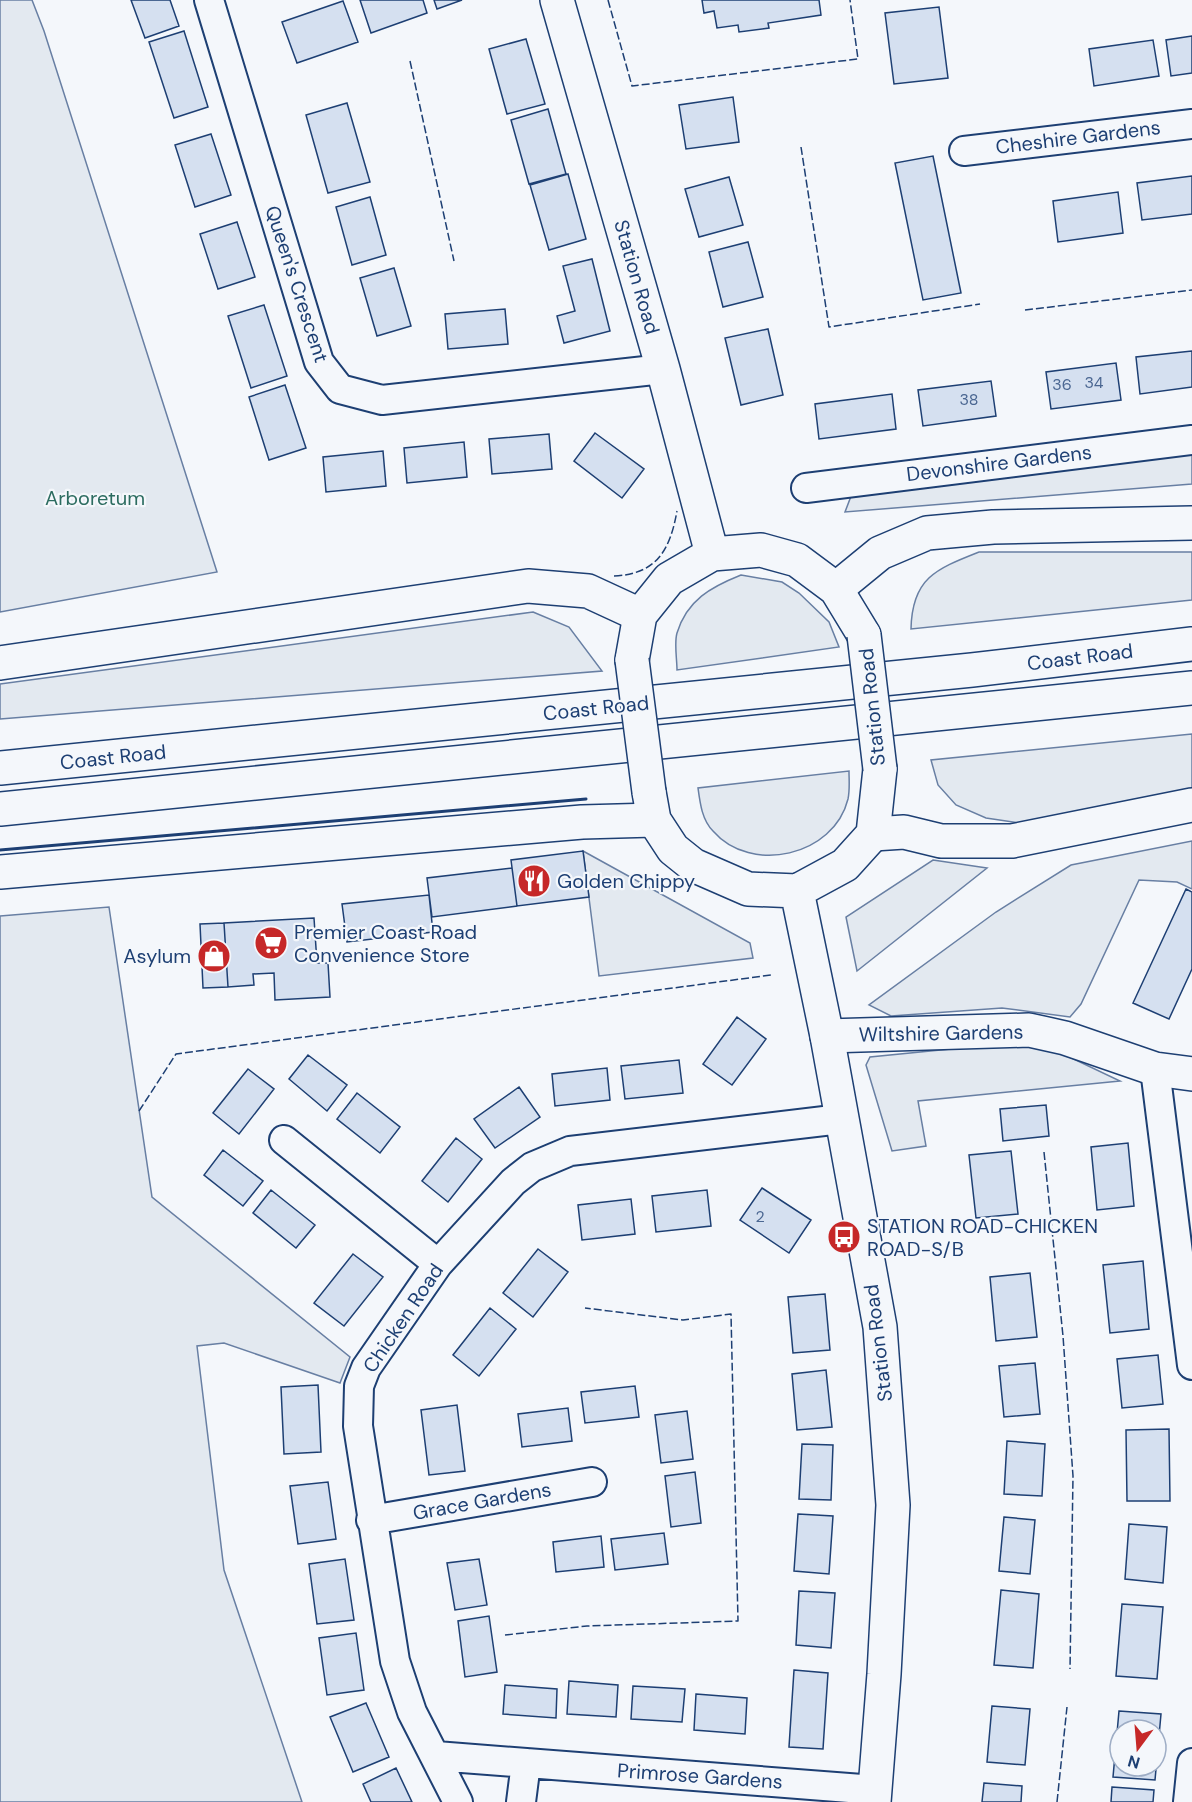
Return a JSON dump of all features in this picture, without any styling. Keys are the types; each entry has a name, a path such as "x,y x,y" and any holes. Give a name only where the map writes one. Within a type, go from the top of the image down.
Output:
{"main road":[{"name":"Station Road","path":"557,0 663,369 712,554"},
{"path":"836,589 880,554 927,533 993,527 1192,523"},
{"name":"Station Road","path":"640,615 669,579 712,554 761,550 797,560 836,589 864,635 880,769 873,834"},
{"path":"0,663 528,586 588,591 640,615 632,660 652,806 673,849 693,865 748,889 797,891 845,865 873,834 904,832 941,841 1012,841 1192,805"},
{"name":"Coast Road","path":"0,768 972,670 1192,644"},
{"name":"Coast Road","path":"0,809 1192,688"},
{"path":"0,872 582,822 652,806"},
{"name":"Station Road","path":"797,891 827,1036 880,1327 892,1505 884,1674 874,1796"},
{"name":"Wiltshire Gardens","path":"827,1036 1029,1030 1065,1038 1155,1069 1192,1074"}],"street":[{"name":"Queen's Crescent","path":"214,2 319,362 340,389 382,400 663,369"},
{"name":"Cheshire Gardens","path":"964,152 1192,124"},
{"name":"Devonshire Gardens","path":"806,488 1192,440"},
{"path":"1155,1069 1192,1365"},
{"name":"Chicken Road","path":"458,1802 402,1686 371,1520 358,1426 359,1386 377,1349 438,1264 513,1182 532,1167 552,1158 596,1148 842,1119"},
{"path":"284,1140 438,1264"},
{"name":"Grace Gardens","path":"371,1520 592,1482"},
{"name":"Primrose Gardens","path":"436,1756 874,1796"},
{"path":"521,1802 526,1763"},
{"path":"1188,1802 1192,1763"}],"green space":[{"name":"Arboretum","path":"0,0 32,0 44,31 217,572 0,612"},
{"path":"1192,452 1192,484 845,512 853,491"},
{"path":"979,552 1192,552 1192,600 911,629 916,598 929,578 950,564"},
{"path":"741,575 782,582 799,593 829,622 839,647 677,670 676,637 687,612 710,590"},
{"path":"533,612 569,627 602,671 0,719 0,684"},
{"path":"1192,734 1192,788 1027,824 986,818 956,805 938,785 931,760"},
{"path":"849,771 848,799 840,819 826,834 809,846 790,853 769,855 748,853 729,845 709,827 702,811 698,788"},
{"path":"1192,841 1192,889 1177,882 1139,880 1081,1004 1070,1017 1002,1008 891,1016 869,1005 996,912 1071,865"},
{"path":"583,851 750,943 753,958 599,976"},
{"path":"933,860 987,868 857,971 846,917"},
{"path":"109,907 152,1197 350,1357 340,1383 224,1343 197,1346 224,1570 302,1802 0,1802 0,916"},
{"path":"1011,1043 1059,1052 1120,1081 918,1101 926,1146 892,1151 866,1065 870,1057"}],"building":[{"path":"131,0 170,0 179,26 145,38"},
{"path":"360,0 423,0 427,13 371,33"},
{"path":"434,0 462,0 437,9"},
{"path":"702,0 819,0 821,15 768,23 769,28 739,32 738,25 717,28 714,11 704,13"},
{"path":"343,1 358,42 297,63 282,22"},
{"path":"939,7 948,78 894,84 885,13"},
{"path":"184,31 208,107 174,118 149,42"},
{"path":"1192,36 1192,73 1171,76 1166,40"},
{"path":"526,39 545,104 507,114 489,49"},
{"path":"1153,40 1159,76 1094,86 1089,49"},
{"path":"733,97 739,142 686,149 679,105"},
{"path":"347,103 370,182 328,193 306,115"},
{"path":"548,109 566,174 529,184 511,120"},
{"path":"211,134 231,195 195,207 175,145"},
{"path":"933,156 961,293 923,300 895,163"},
{"path":"568,174 586,239 549,250 530,185"},
{"path":"1192,176 1192,214 1142,220 1137,183"},
{"path":"729,177 743,225 699,237 685,189"},
{"path":"1118,192 1123,233 1058,242 1053,201"},
{"path":"370,197 386,255 352,265 336,207"},
{"path":"237,222 255,277 218,289 200,234"},
{"path":"748,242 763,297 723,307 709,252"},
{"path":"592,259 610,331 564,343 557,316 575,311 563,266"},
{"path":"394,268 411,326 377,336 360,278"},
{"path":"264,305 287,376 251,388 228,316"},
{"path":"505,309 508,344 448,349 445,314"},
{"path":"768,329 783,395 741,405 725,338"},
{"path":"1192,351 1192,387 1140,394 1136,357"},
{"path":"1116,363 1121,400 1051,409 1046,372"},
{"path":"991,381 996,416 923,426 918,390"},
{"path":"285,385 306,448 269,460 249,397"},
{"path":"892,394 896,429 819,439 815,404"},
{"path":"595,433 644,469 622,498 574,461"},
{"path":"549,434 552,469 492,474 489,439"},
{"path":"464,442 467,477 407,483 404,448"},
{"path":"383,451 386,486 326,492 323,457"},
{"path":"583,851 589,897 517,906 511,860"},
{"path":"512,868 517,906 432,917 427,878"},
{"path":"1186,889 1192,892 1192,969 1169,1019 1133,1003"},
{"path":"429,895 433,932 347,942 342,904"},
{"name":"Premier Coast Road Convenience Store","path":"314,918 317,963 328,963 330,997 275,1000 274,973 253,974 254,985 228,987 224,923"},
{"name":"Asylum","path":"224,923 228,987 203,988 200,924"},
{"path":"737,1017 766,1039 732,1085 703,1064"},
{"path":"308,1055 347,1085 327,1111 289,1079"},
{"path":"679,1060 683,1093 625,1099 621,1066"},
{"path":"607,1068 610,1100 555,1106 552,1074"},
{"path":"248,1069 274,1089 239,1134 213,1113"},
{"path":"519,1087 540,1117 495,1148 474,1119"},
{"path":"357,1093 400,1127 380,1153 337,1119"},
{"path":"1046,1105 1049,1136 1003,1141 1000,1109"},
{"path":"456,1138 482,1159 448,1202 422,1181"},
{"path":"1128,1143 1134,1206 1097,1210 1091,1147"},
{"path":"223,1150 263,1181 243,1206 204,1175"},
{"path":"1011,1151 1018,1214 976,1218 969,1155"},
{"path":"762,1188 811,1220 789,1253 740,1220"},
{"path":"271,1190 315,1225 296,1248 253,1213"},
{"path":"707,1190 711,1226 656,1232 652,1196"},
{"path":"631,1199 635,1234 582,1240 578,1205"},
{"path":"538,1249 568,1272 533,1317 503,1293"},
{"path":"353,1254 383,1277 344,1326 314,1303"},
{"path":"1143,1261 1149,1329 1110,1333 1103,1265"},
{"path":"1030,1273 1037,1337 996,1341 990,1277"},
{"path":"825,1294 830,1350 793,1353 788,1297"},
{"path":"490,1308 516,1329 479,1376 453,1355"},
{"path":"1158,1355 1163,1404 1122,1408 1117,1359"},
{"path":"1035,1363 1040,1414 1004,1417 999,1366"},
{"path":"826,1370 832,1427 797,1430 792,1374"},
{"path":"318,1385 321,1452 284,1454 281,1387"},
{"path":"635,1386 639,1417 585,1423 581,1392"},
{"path":"457,1405 465,1471 429,1475 421,1410"},
{"path":"568,1408 572,1441 522,1447 518,1414"},
{"path":"687,1411 693,1459 661,1463 655,1415"},
{"path":"1169,1429 1170,1501 1127,1501 1126,1430"},
{"path":"1007,1441 1045,1444 1042,1496 1004,1494"},
{"path":"802,1444 833,1445 831,1500 799,1499"},
{"path":"695,1472 701,1523 671,1527 665,1476"},
{"path":"328,1482 336,1539 298,1544 290,1486"},
{"path":"798,1514 833,1516 829,1574 794,1571"},
{"path":"1004,1517 1035,1520 1030,1574 999,1571"},
{"path":"1129,1524 1167,1527 1163,1583 1125,1579"},
{"path":"664,1533 668,1564 615,1570 611,1539"},
{"path":"601,1536 604,1567 556,1572 553,1542"},
{"path":"345,1559 354,1620 317,1624 309,1564"},
{"path":"479,1559 487,1605 455,1610 447,1563"},
{"path":"1001,1590 1039,1594 1033,1668 994,1665"},
{"path":"799,1591 835,1593 831,1648 796,1645"},
{"path":"1122,1604 1163,1607 1157,1679 1116,1676"},
{"path":"489,1616 497,1672 465,1677 458,1621"},
{"path":"356,1633 364,1690 327,1695 319,1638"},
{"path":"794,1670 828,1673 823,1749 789,1747"},
{"path":"569,1681 618,1685 616,1717 567,1714"},
{"path":"505,1685 557,1689 556,1718 503,1714"},
{"path":"633,1686 685,1689 682,1722 631,1719"},
{"path":"696,1694 747,1698 745,1734 694,1730"},
{"path":"366,1703 389,1757 353,1772 330,1717"},
{"path":"992,1706 1030,1709 1025,1765 987,1762"},
{"path":"1119,1711 1161,1714 1161,1718 1118,1718"},
{"path":"396,1768 412,1802 371,1802 363,1784"},
{"path":"1127,1778 1155,1778 1155,1780"},
{"path":"984,1783 1022,1786 1021,1802 982,1802"},
{"path":"1112,1787 1154,1790 1153,1802 1111,1802"}],"fence":[{"path":"608,0 632,86 858,59 850,0"},
{"path":"410,61 454,261"},
{"path":"801,147 829,327 980,304"},
{"path":"1025,310 1192,290"},
{"path":"614,576 641,570 651,565 659,557 670,537 677,511"},
{"path":"139,1111 176,1054 771,975"},
{"path":"1044,1152 1063,1336 1073,1476 1070,1669"},
{"path":"505,1635 587,1626 738,1621 731,1314 683,1320 585,1308"},
{"path":"1057,1802 1067,1707"}],"wall":[{"path":"0,850 586,799"}],"place":[{"name":"Golden Chippy","path":"534,881"},
{"name":"Premier Coast Road Convenience Store","path":"271,943"},
{"name":"Asylum","path":"214,956"},
{"name":"STATION ROAD-CHICKEN ROAD-S/B","path":"844,1237"}]}
